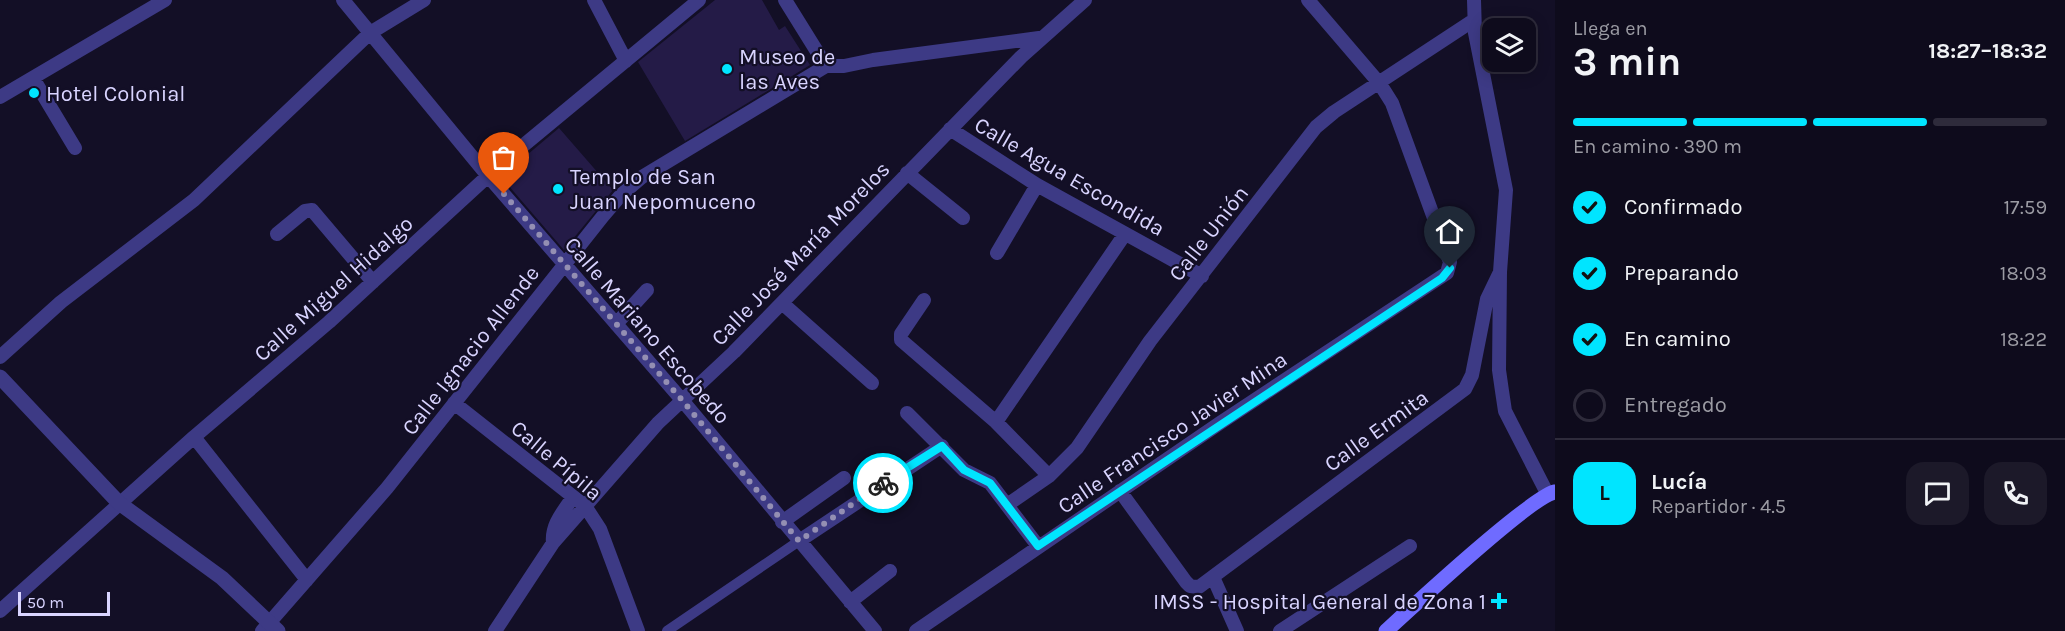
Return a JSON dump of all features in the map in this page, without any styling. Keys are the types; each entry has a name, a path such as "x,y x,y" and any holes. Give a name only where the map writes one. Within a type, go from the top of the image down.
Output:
{"main road":[{"path":"1386,631 1551,493"}],"street":[{"path":"0,97 165,0"},
{"name":"Calle Mariano Escobedo","path":"343,0 488,176 682,400 875,631"},
{"path":"0,357 61,302 194,200 370,33 424,0"},
{"path":"594,0 626,61"},
{"name":"Calle Miguel Hidalgo","path":"0,611 194,437 374,282 488,176 699,0"},
{"path":"784,0 826,66"},
{"name":"Calle José María Morelos","path":"495,631 553,543 682,400 734,352 1039,39 1085,0"},
{"path":"1308,0 1380,84"},
{"path":"1474,0 1474,20 1506,190 1500,272 1499,370 1505,411 1551,493"},
{"name":"Calle Unión","path":"1007,505 1049,476 1077,448 1130,368 1316,128 1334,112 1380,84 1474,20"},
{"name":"Calle Ignacio Allende","path":"270,628 380,497 630,186 826,66 844,66 873,60 1039,39"},
{"path":"33,78 75,148"},
{"name":"Calle Francisco Javier Mina","path":"916,631 1038,546 1442,278 1450,268 1448,256 1392,103 1380,84"},
{"name":"Calle Agua Escondida","path":"950,129 1037,185 1202,276"},
{"path":"907,173 963,218"},
{"path":"998,253 1037,185"},
{"path":"277,234 305,211 312,210 374,282"},
{"path":"996,422 1125,234"},
{"name":"Calle Ermita","path":"1120,491 1190,586 1199,587 1465,389 1472,375 1487,298 1500,272"},
{"path":"616,324 647,290"},
{"path":"924,300 901,334 901,340 996,422 1049,476"},
{"path":"782,303 872,383"},
{"path":"0,377 119,503 201,562 270,628"},
{"name":"Calle Pípila","path":"454,403 585,506 600,529 638,631"},
{"path":"907,413 964,470 990,483 1038,546"},
{"path":"194,437 308,580"},
{"path":"667,631 942,446"},
{"path":"782,522 843,478"},
{"name":"Calle José María Morelos","path":"553,543 552,533 558,518 573,497"},
{"path":"1280,631 1410,546"},
{"path":"850,602 890,571"},
{"path":"1213,577 1237,631"}],"building":[{"name":"Museo de las Aves","path":"715,0 762,0 779,30 785,26 810,65 685,141 638,62"},
{"name":"Templo de San Juan Nepomuceno","path":"559,128 613,190 564,250 501,177"}],"way so far":[{"path":"504,194 682,400 799,541 883,483"}],"place":[{"name":"Museo de las Aves","path":"727,69"},
{"name":"Hotel Colonial","path":"34,93"},
{"name":"Templo de San Juan Nepomuceno","path":"558,189"},
{"name":"IMSS - Hospital General de Zona 1","path":"1499,601"}],"route":[{"path":"883,483 942,446 969,474 990,483 1038,546 1220,423 1442,278 1450,268"}]}
